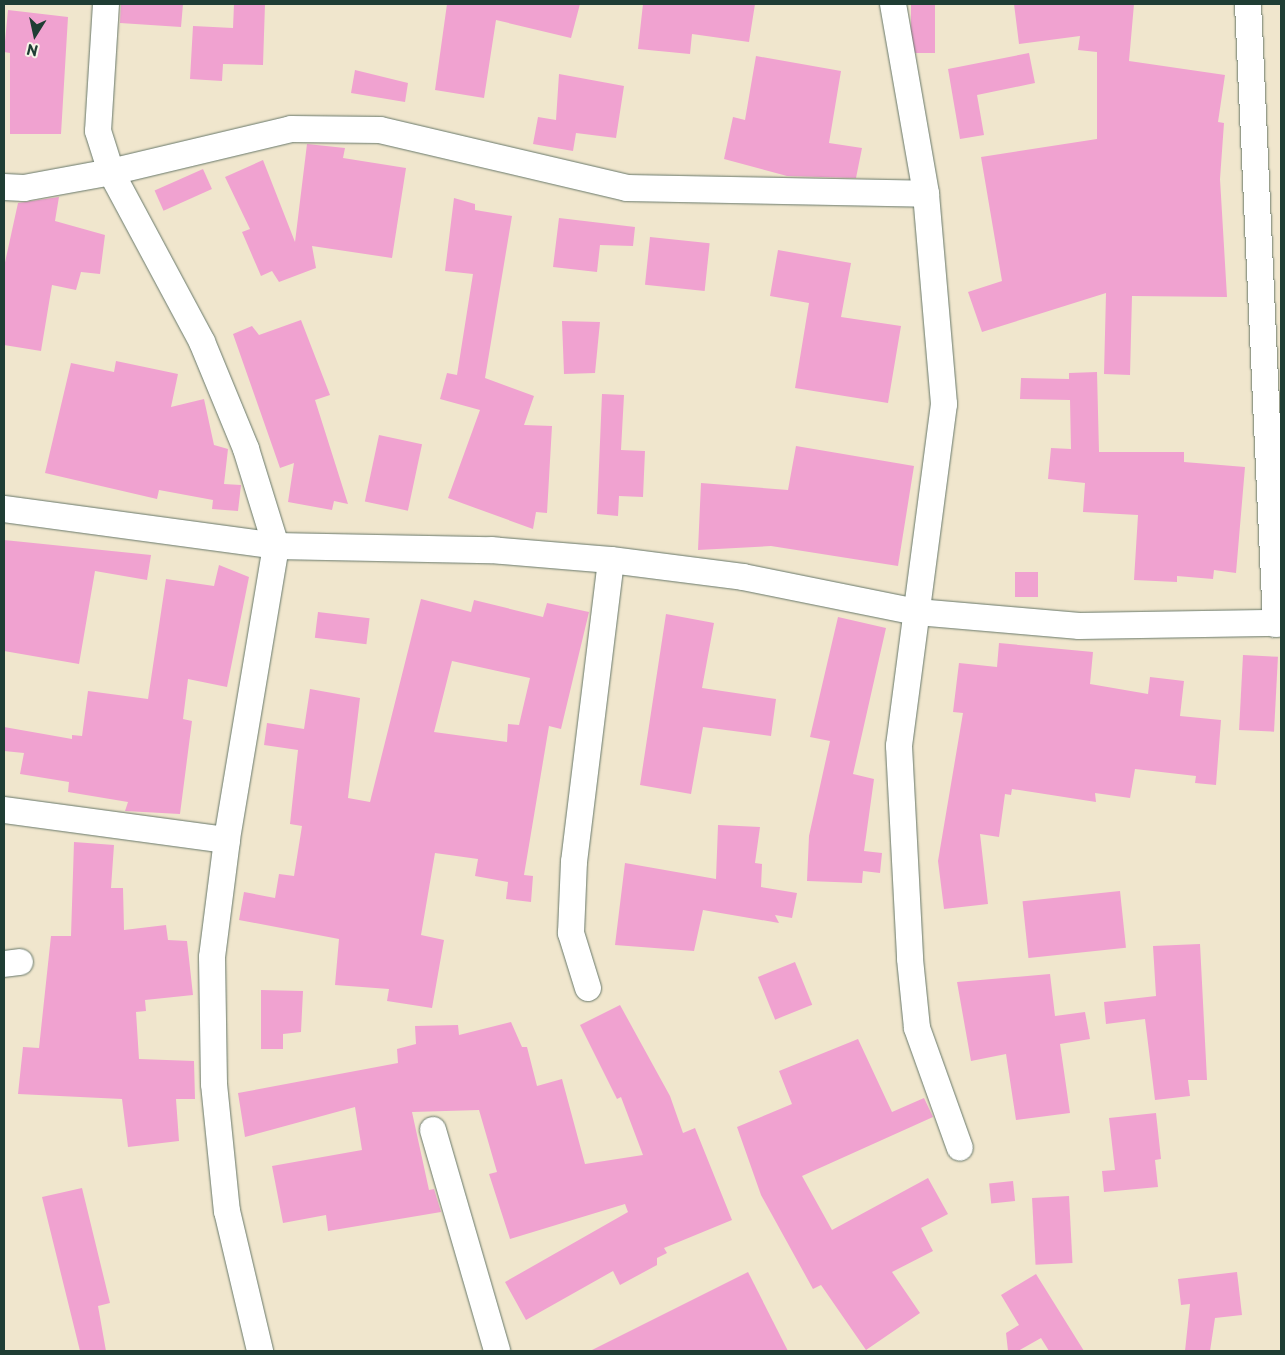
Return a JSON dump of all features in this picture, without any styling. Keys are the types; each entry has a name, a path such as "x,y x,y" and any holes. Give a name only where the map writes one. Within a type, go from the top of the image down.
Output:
{"street":[{"path":"106,4 98,131 111,172 202,342 246,449 276,546 227,840 212,957 214,1084 228,1210 260,1351"},
{"path":"893,4 926,194 944,404 899,746 910,959 918,1028 960,1148"},
{"path":"4,509 276,546 492,550 611,560 743,577 917,612 1079,626 1279,624 1248,4"},
{"path":"4,187 24,188 111,172 291,129 380,130 627,188 926,194"},
{"path":"588,988 571,933 574,862 611,560"},
{"path":"4,810 227,840"},
{"path":"433,1130 497,1351"}],"building":[{"path":"121,4 183,4 181,27 120,23"},
{"path":"234,4 265,4 263,65 223,64 222,81 190,79 193,26 233,28"},
{"path":"447,4 580,4 571,38 496,20 484,98 435,90"},
{"path":"643,4 755,4 749,42 692,34 690,54 638,49"},
{"path":"911,4 935,4 935,53 911,53"},
{"path":"1014,4 1134,4 1129,61 1225,75 1218,122 1224,123 1220,179 1227,297 1132,296 1130,375 1104,374 1106,293 982,332 968,292 1002,281 981,157 1097,139 1097,52 1078,50 1080,36 1019,44"},
{"path":"8,10 68,17 61,134 10,134 10,53 4,52"},
{"path":"1029,53 1035,83 977,95 984,135 960,139 948,69"},
{"path":"756,56 841,71 829,143 862,148 856,178 787,176 724,159 733,117 745,120"},
{"path":"355,70 408,83 405,102 351,93"},
{"path":"559,74 624,86 616,138 576,133 573,151 533,144 538,117 556,120"},
{"path":"307,144 345,148 343,158 406,168 392,258 312,246 316,268 279,282 272,271 261,276 242,232 250,229 225,177 263,160 295,242"},
{"path":"203,169 212,189 164,211 155,191"},
{"path":"59,197 55,221 105,235 100,274 81,272 76,290 52,285 41,351 4,345 4,267 18,203"},
{"path":"454,198 475,204 475,210 512,216 485,378 534,396 524,425 552,426 547,513 536,512 533,529 448,498 480,410 440,399 447,373 457,375 473,274 445,271"},
{"path":"559,218 635,227 633,246 600,245 597,272 553,267"},
{"path":"650,237 710,243 705,291 645,285"},
{"path":"778,250 851,263 841,317 901,326 888,403 795,388 809,303 770,296"},
{"path":"301,320 330,395 315,400 348,504 334,501 332,510 288,502 294,463 280,468 233,334 252,326 259,335"},
{"path":"562,321 600,322 595,373 564,374"},
{"path":"116,361 178,374 171,407 204,399 214,445 228,449 224,484 241,485 238,511 212,509 213,500 159,490 157,499 45,473 71,363 114,372"},
{"path":"1097,372 1099,452 1184,452 1184,462 1245,467 1236,573 1214,570 1213,579 1177,576 1177,582 1134,580 1138,515 1083,512 1085,483 1048,479 1051,448 1071,449 1070,400 1020,399 1021,378 1069,379 1069,373"},
{"path":"602,394 624,395 621,450 645,451 643,497 619,496 618,516 597,514"},
{"path":"379,435 422,444 408,511 365,502"},
{"path":"796,446 914,466 898,566 771,546 698,550 701,483 788,490"},
{"path":"4,540 151,555 147,580 95,571 79,664 4,651"},
{"path":"219,565 249,577 227,687 188,679 183,719 192,721 180,814 125,811 128,802 68,792 69,782 20,774 24,753 4,751 4,727 72,739 72,735 82,736 88,691 148,699 166,579 214,586"},
{"path":"1015,572 1038,572 1038,597 1015,597"},
{"path":"421,599 471,612 474,600 543,617 547,603 589,612 561,729 549,726 524,875 533,876 531,902 506,899 508,882 475,876 478,859 435,853 421,935 444,940 432,1008 387,1001 389,989 335,985 339,939 239,920 244,892 275,898 279,874 294,876 302,826 290,824 298,750 264,745 267,723 304,729 310,689 360,698 348,798 370,802","holes":["452,661 530,678 519,725 508,724 507,742 434,732"]},
{"path":"318,612 370,618 366,644 315,638"},
{"path":"666,614 714,623 702,688 776,699 771,736 703,727 691,794 640,785"},
{"path":"838,617 886,628 853,774 874,779 864,851 882,853 880,873 863,871 862,883 807,881 809,836 830,741 810,737"},
{"path":"999,643 1093,652 1090,684 1148,694 1150,677 1184,681 1180,716 1221,720 1216,785 1195,783 1196,776 1135,769 1130,798 1095,793 1096,802 1012,789 1011,795 1005,794 999,837 980,834 988,904 944,909 938,861 963,713 953,712 959,663 997,667"},
{"path":"1243,655 1278,657 1274,732 1239,730"},
{"path":"718,825 760,827 755,863 762,864 761,887 797,893 792,918 775,915 779,923 703,910 694,951 615,945 625,863 716,879"},
{"path":"74,842 114,845 111,888 123,888 124,930 166,925 168,940 187,941 193,995 145,1000 146,1011 136,1012 139,1059 194,1061 195,1099 176,1099 179,1141 128,1147 122,1099 18,1094 23,1047 39,1048 51,936 71,936"},
{"path":"1120,891 1126,948 1028,958 1023,901"},
{"path":"1200,944 1207,1080 1188,1080 1190,1096 1155,1100 1145,1019 1106,1024 1104,1002 1156,996 1153,946"},
{"path":"795,962 812,1005 775,1020 758,977"},
{"path":"1050,974 1055,1016 1085,1012 1090,1039 1060,1044 1070,1113 1016,1120 1006,1054 971,1061 957,982"},
{"path":"261,990 303,991 301,1032 283,1034 283,1049 261,1049"},
{"path":"620,1005 670,1096 683,1133 695,1128 732,1220 664,1248 667,1253 657,1258 657,1265 620,1285 613,1271 526,1320 505,1282 628,1212 625,1204 510,1239 489,1174 497,1172 479,1110 412,1112 429,1190 434,1189 441,1212 328,1231 326,1215 283,1223 272,1166 362,1150 355,1107 245,1137 238,1093 398,1063 397,1049 416,1044 415,1026 458,1025 459,1035 511,1022 522,1047 527,1047 537,1086 562,1079 585,1164 643,1155 621,1097 617,1099 580,1025"},
{"path":"858,1039 892,1112 924,1098 933,1117 802,1176 832,1230 928,1178 948,1214 921,1228 933,1251 892,1272 920,1313 866,1350 821,1285 813,1289 761,1195 737,1127 792,1104 779,1071"},
{"path":"1156,1113 1161,1159 1155,1160 1158,1187 1104,1192 1102,1171 1115,1170 1109,1118"},
{"path":"1013,1181 1015,1201 991,1203 989,1184"},
{"path":"82,1188 110,1303 98,1306 106,1351 80,1351 42,1197"},
{"path":"1069,1196 1073,1263 1036,1265 1032,1198"},
{"path":"748,1272 788,1351 590,1351"},
{"path":"1237,1272 1242,1315 1215,1318 1210,1351 1185,1351 1190,1304 1181,1305 1178,1279"},
{"path":"1036,1274 1084,1351 1049,1351 1041,1338 1018,1351 1008,1351 1006,1333 1019,1325 1001,1295"}]}
